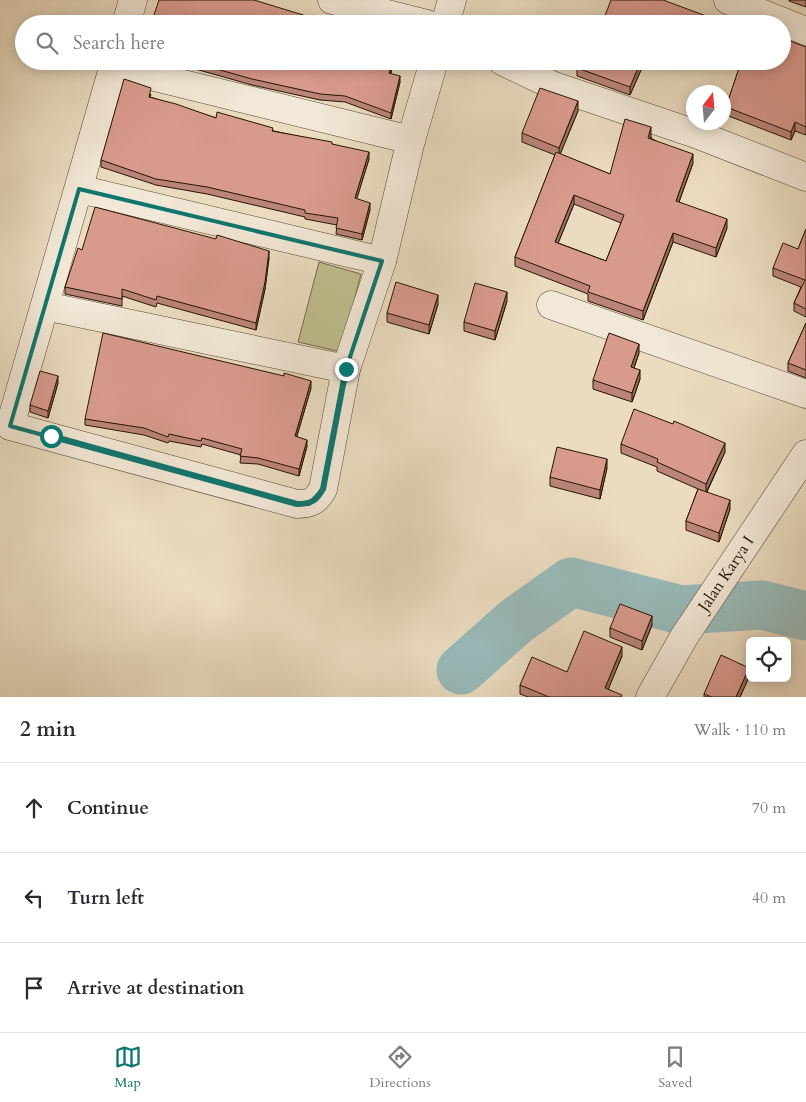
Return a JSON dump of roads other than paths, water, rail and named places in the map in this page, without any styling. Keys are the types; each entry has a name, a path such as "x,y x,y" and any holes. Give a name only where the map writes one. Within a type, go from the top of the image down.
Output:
{"street":[{"path":"129,15 133,0"},
{"path":"332,0 391,15"},
{"path":"448,15 452,0"},
{"path":"728,0 766,15"},
{"path":"791,25 806,31"},
{"path":"112,70 45,306 5,425 297,504 309,504 316,499 323,489 346,369 382,261 411,140 431,70"},
{"path":"137,70 411,140"},
{"path":"521,70 554,86 696,134 806,177"},
{"path":"79,189 382,261"},
{"path":"551,305 806,394"},
{"path":"45,306 346,369"},
{"name":"Jalan Karya I","path":"650,697 684,637 806,454"}],"waterway":[{"path":"461,670 516,621 571,582 681,610 762,605 806,616"}]}
